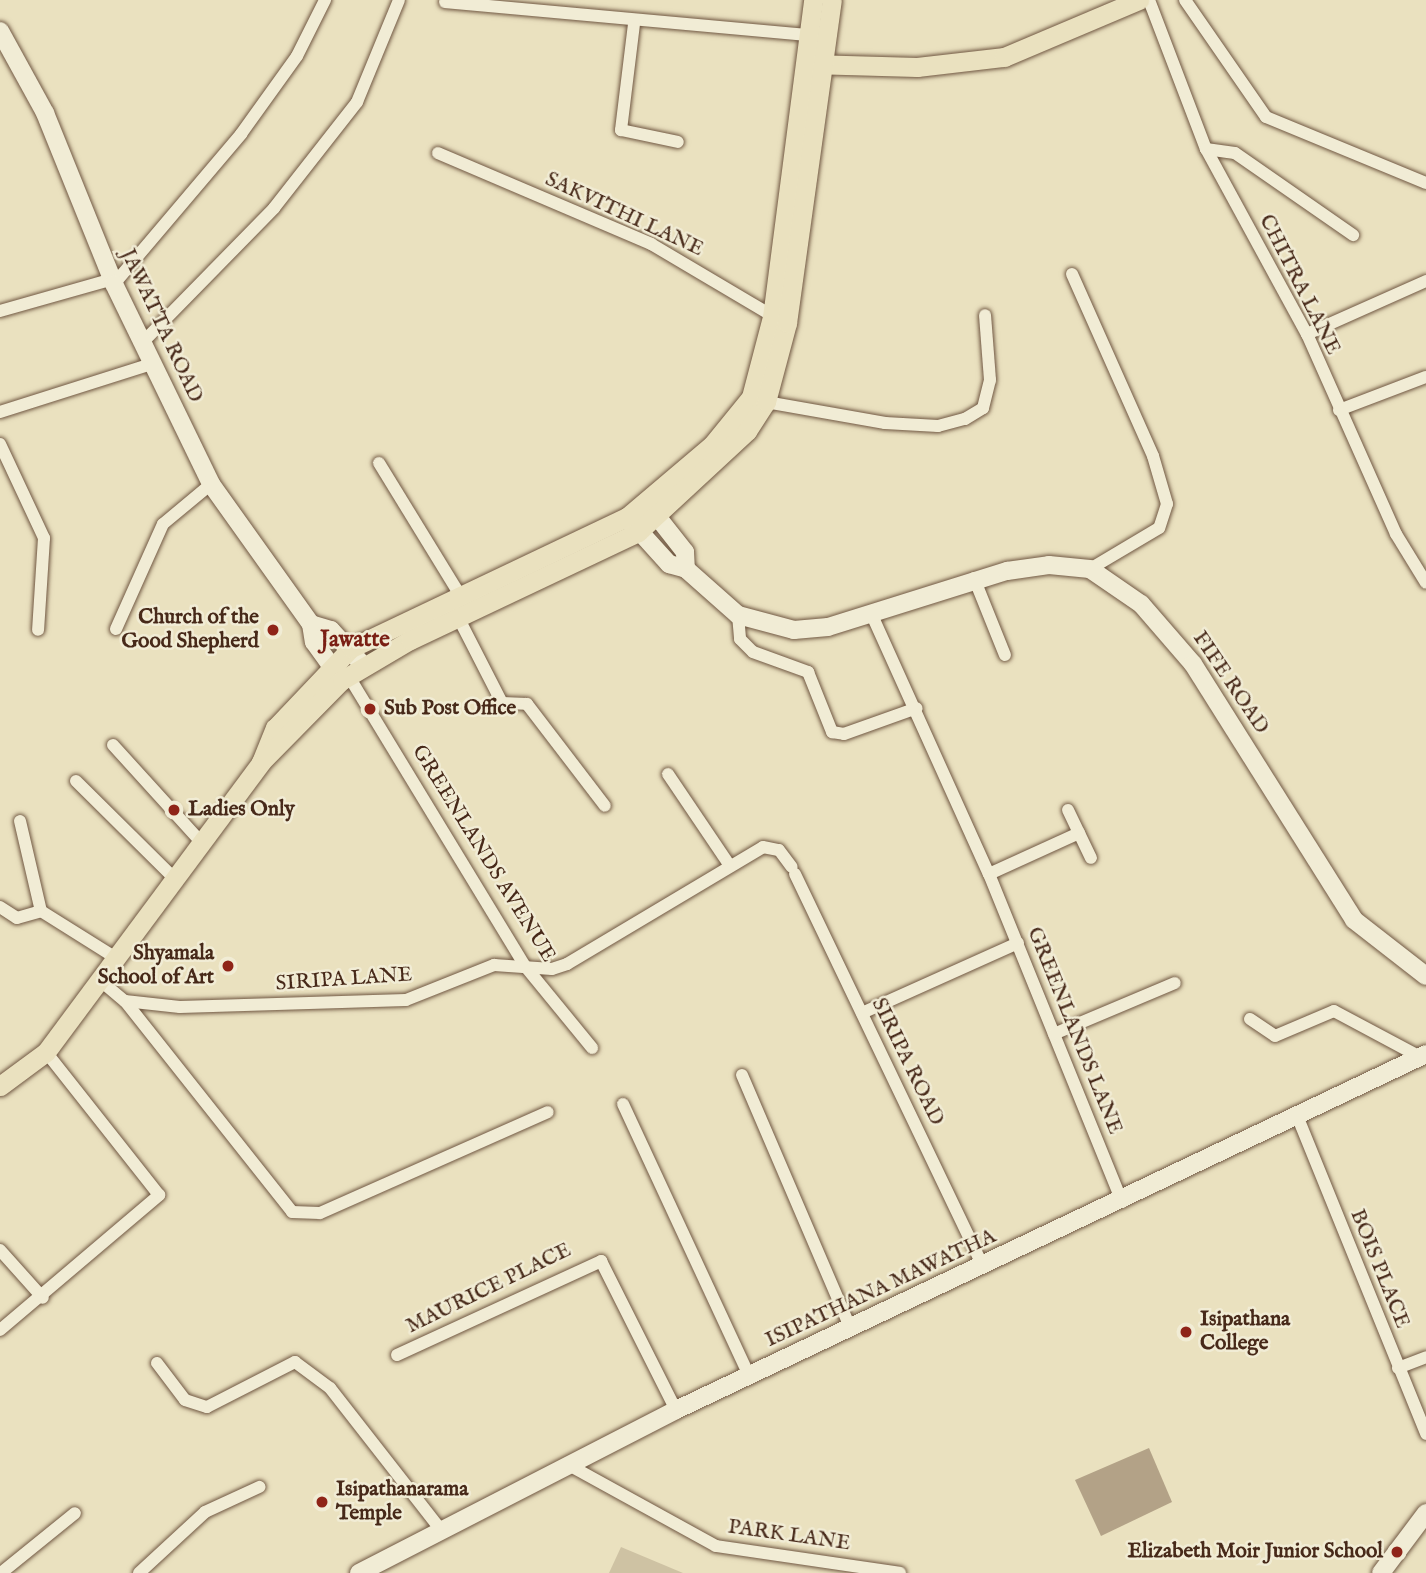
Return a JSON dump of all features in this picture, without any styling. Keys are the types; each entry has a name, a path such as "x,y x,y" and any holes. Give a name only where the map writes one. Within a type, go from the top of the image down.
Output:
{"main road":[{"path":"813,0 810,35 814,65"},
{"path":"261,762 275,728 330,664 351,648 459,607 632,524 725,457 766,402 780,320 814,65 832,0"},
{"path":"814,65 917,67 1004,57 1139,0"},
{"name":"JAWATTA ROAD","path":"0,31 6,54 45,113 114,281 211,484 311,624 351,648 351,673 330,664 314,642 311,624"},
{"path":"653,510 751,397 780,320"},
{"name":"FIFE ROAD","path":"653,510 685,552 686,569"},
{"name":"FIFE ROAD","path":"632,524 669,564 686,569 738,615 794,630 871,613 974,578 1049,565 1090,569 1142,604 1194,664 1354,920 1426,976"},
{"path":"0,1086 46,1052 119,960 201,842 261,762 351,673 459,607"},
{"name":"ISIPATHANA MAWATHA","path":"359,1573 676,1410 1122,1202 1423,1055"},
{"path":"1381,1573 1426,1513"}],"street":[{"path":"0,311 114,281 241,134 296,56 325,0"},
{"path":"142,343 274,208 358,102 399,0"},
{"name":"CHITRA LANE","path":"1149,0 1206,149 1307,334 1339,410 1426,583"},
{"path":"1185,0 1266,117 1426,183"},
{"path":"445,2 634,24 810,35"},
{"path":"634,24 620,125 624,134 678,142"},
{"path":"1206,149 1235,153 1353,236"},
{"name":"SAKVITHI LANE","path":"438,153 651,244 780,320"},
{"path":"1072,274 1153,456 1167,504 1159,528 1090,569"},
{"path":"1307,334 1426,281"},
{"path":"766,402 885,423 938,426 965,419 984,408 990,380 985,316"},
{"path":"0,412 152,364"},
{"path":"1339,410 1426,377"},
{"path":"0,444 44,538 38,629"},
{"path":"379,463 459,607 502,703 527,705 605,806"},
{"path":"116,629 163,524 211,484"},
{"path":"974,578 1005,655"},
{"name":"GREENLANDS LANE","path":"871,613 917,708 989,874 1122,1202"},
{"path":"738,615 740,639 752,652 808,672 832,732 845,734 917,708"},
{"name":"GREENLANDS AVENUE","path":"351,673 525,966 592,1048"},
{"path":"113,745 201,842"},
{"path":"668,774 730,866"},
{"path":"76,781 176,880"},
{"path":"1068,810 1091,858"},
{"path":"20,821 41,911 119,960"},
{"path":"989,874 1079,833"},
{"name":"SIRIPA LANE","path":"125,1001 180,1007 406,1000 494,965 567,964 763,847 779,850"},
{"name":"SIRIPA ROAD","path":"779,850 793,870 984,1267"},
{"path":"0,907 17,918 41,911"},
{"path":"862,1013 1018,943"},
{"path":"102,982 125,1001 292,1212 320,1213 548,1112"},
{"path":"1054,1034 1175,983"},
{"path":"1250,1019 1275,1036 1334,1011 1423,1055"},
{"path":"0,1330 43,1298 159,1195 46,1052"},
{"path":"742,1075 850,1327"},
{"path":"623,1104 749,1375"},
{"name":"BOIS PLACE","path":"1298,1118 1426,1434"},
{"path":"0,1250 43,1298"},
{"name":"MAURICE PLACE","path":"397,1355 590,1261 601,1261 676,1410"},
{"path":"1398,1368 1426,1357"},
{"path":"157,1363 185,1401 207,1406 295,1362 330,1388 440,1529"},
{"name":"PARK LANE","path":"567,1464 716,1546 900,1573"},
{"path":"139,1573 205,1512 259,1487"},
{"path":"1,1573 75,1513"}],"shaded area":[{"path":"1149,1448 1172,1502 1101,1536 1075,1480"},
{"path":"621,1547 683,1573 609,1573"}],"place":[{"name":"Church of the Good Shepherd","path":"273,630"},
{"name":"Sub Post Office","path":"370,709"},
{"name":"Ladies Only","path":"174,810"},
{"name":"Shyamala School of Art","path":"228,966"},
{"name":"Isipathana College","path":"1186,1332"},
{"name":"Isipathanarama Temple","path":"322,1502"},
{"name":"Elizabeth Moir Junior School","path":"1397,1552"}],"district":[{"name":"Jawatte","path":"355,640"}]}
